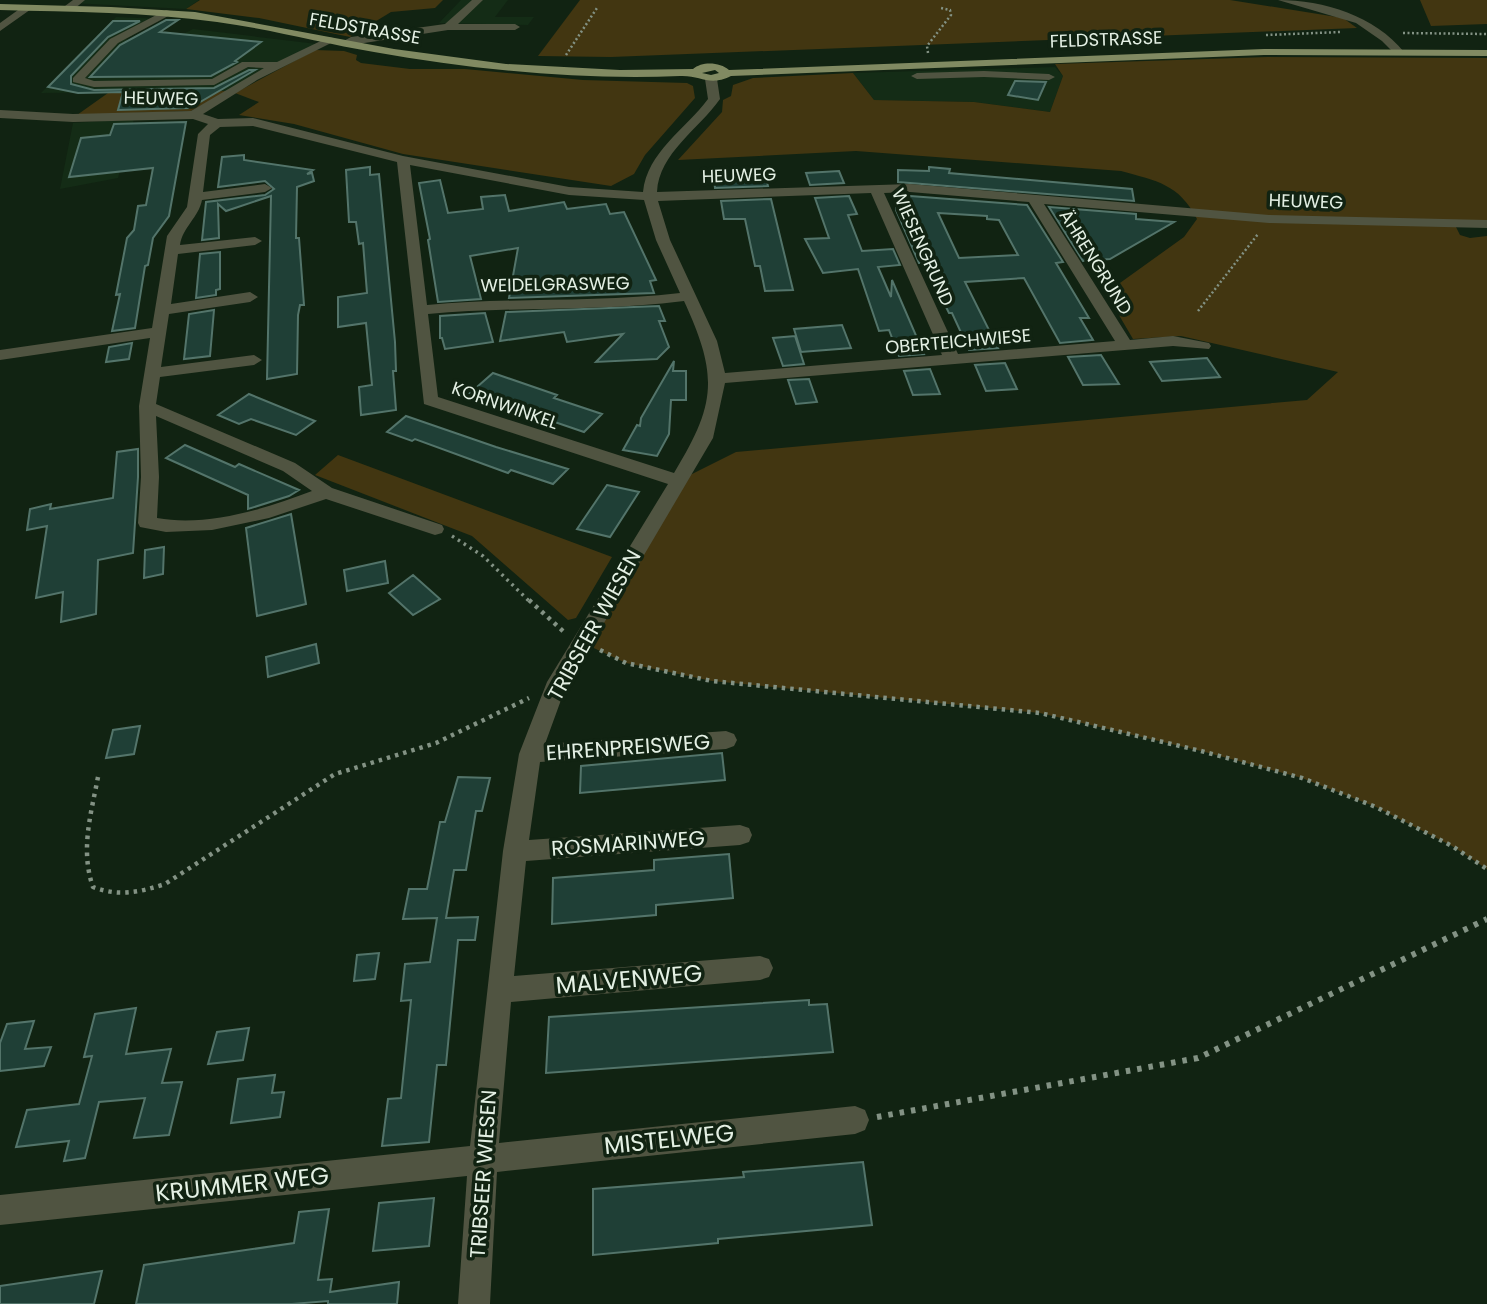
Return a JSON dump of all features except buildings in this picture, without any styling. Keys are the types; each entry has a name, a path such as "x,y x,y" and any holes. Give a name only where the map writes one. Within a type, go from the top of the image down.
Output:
{"main road":[{"name":"FELDSTRASSE","path":"0,7 166,13 223,19 459,62 556,71 695,72 700,68 715,66 727,73"},
{"name":"FELDSTRASSE","path":"695,72 701,78 711,79 720,78 727,73 933,63 1264,52 1487,53"}],"street":[{"path":"69,8 80,0"},
{"path":"448,27 478,0"},
{"path":"1283,0 1350,17 1381,32 1399,52"},
{"path":"0,28 29,8"},
{"path":"166,13 114,41 77,79 78,82 94,85 214,82 246,64 277,65"},
{"path":"345,43 448,27 515,27"},
{"path":"194,115 277,65 329,40"},
{"path":"977,62 992,89"},
{"path":"917,76 984,74 1049,77"},
{"path":"648,197 650,181 659,162 713,99 711,79"},
{"name":"HEUWEG","path":"0,114 73,118 194,115 216,123 239,121 263,124 403,160 569,191 648,197 875,188 1269,219 1487,224"},
{"path":"216,123 204,134 194,207 174,236 147,406 150,477 147,523 159,526 191,524 247,516 292,507 326,492"},
{"name":"KORNWINKEL","path":"403,160 430,400 678,481"},
{"path":"196,197 265,188"},
{"name":"WIESENGRUND","path":"875,188 953,361"},
{"name":"TRIBSEER WIESEN","path":"474,1304 483,1158 499,990 515,851 530,754 555,688 704,438 713,409 715,361 648,197"},
{"name":"ÄHRENGRUND","path":"1034,199 1125,345"},
{"path":"173,250 255,240"},
{"name":"WEIDELGRASWEG","path":"421,310 466,306 634,303 690,296"},
{"path":"163,310 250,297"},
{"path":"0,355 159,332"},
{"name":"OBERTEICHWIESE","path":"715,379 1173,341 1203,346"},
{"path":"152,373 254,360"},
{"path":"147,406 289,467 326,492 435,529"},
{"name":"EHRENPREISWEG","path":"530,754 726,740"},
{"name":"ROSMARINWEG","path":"515,851 740,835"},
{"name":"MALVENWEG","path":"499,990 760,968"},
{"name":"MISTELWEG","path":"483,1158 855,1121"},
{"name":"KRUMMER WEG","path":"0,1210 483,1158"}],"path":[{"path":"556,71 597,8"},
{"path":"933,63 927,46 951,15 950,10 941,8"},
{"path":"1318,33 1348,32"},
{"path":"1381,32 1487,34"},
{"path":"1198,312 1269,219"},
{"path":"435,529 471,547 556,626 583,643 626,663 712,681 1040,713 1201,751 1302,778 1376,807 1452,846 1487,869"},
{"path":"98,777 86,856 88,876 93,887 110,895 134,893 165,884 187,871 255,823 335,774 436,743 549,688 555,688"},
{"path":"855,1121 1198,1058 1487,919"}],"shaded area":[{"path":"76,0 199,0 186,9 72,3"},
{"path":"200,0 443,0 435,8 391,12 350,37 259,18 186,9"},
{"path":"461,0 508,0 495,17 534,17 528,25 439,23"},
{"path":"580,0 1230,0 1343,18 1357,28 611,57 538,56"},
{"path":"1420,0 1487,0 1487,24 1431,26"},
{"path":"116,17 160,19 126,39 133,42 164,44 193,29 317,44 228,91 41,93"},
{"path":"315,50 344,51 357,55 356,60 361,63 410,69 465,69 583,80 687,83 693,86 695,98 645,155 634,174 611,186 403,154 294,124 239,115 259,102 235,93"},
{"path":"1267,57 1487,58 1487,221 1454,223 1460,235 1470,238 1487,236 1487,869 1452,846 1376,807 1302,778 1201,751 1040,713 712,681 626,663 583,643 678,481 736,452 1307,400 1338,372 1181,336 1133,339 1106,293 1184,237 1197,219 1183,198 1166,186 1121,171 856,151 678,160 722,112 723,100 731,96 733,85 753,78 853,73 874,100 974,102 1050,112 1063,76 1055,64"},
{"path":"1055,67 1063,76 1050,112 974,102 874,100 853,73"},
{"path":"228,91 191,111 77,115 108,93"},
{"path":"134,119 118,178 60,189 73,123"},
{"path":"338,455 612,557 576,618 568,620 472,536 315,475"}]}
